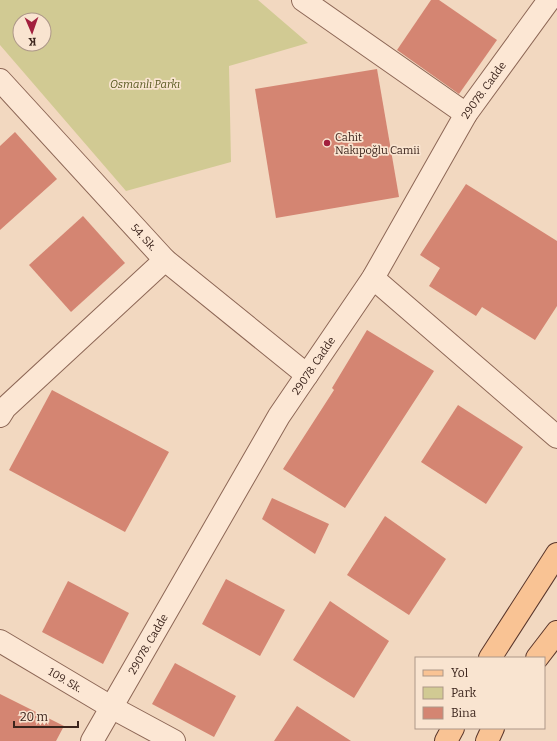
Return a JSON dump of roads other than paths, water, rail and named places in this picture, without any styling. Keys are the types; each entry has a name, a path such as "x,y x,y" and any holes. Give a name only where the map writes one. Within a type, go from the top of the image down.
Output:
{"main road":[{"path":"491,657 557,554"},
{"path":"538,657 557,632"},
{"path":"446,741 452,729"},
{"path":"487,741 493,729"}],"street":[{"name":"29078. Cadde","path":"92,741 279,416 373,278 466,114 549,0"},
{"path":"305,1 466,114"},
{"name":"54. Sk.","path":"0,80 165,260 307,375"},
{"path":"0,416 6,408 165,260"},
{"path":"373,278 557,437"},
{"name":"109. Sk.","path":"0,641 111,707 174,741"}],"place":[{"name":"Cahit Nakıpoğlu Camii","path":"327,143"}],"park label":[{"name":"Osmanlı Parkı","path":"145,84"}]}
